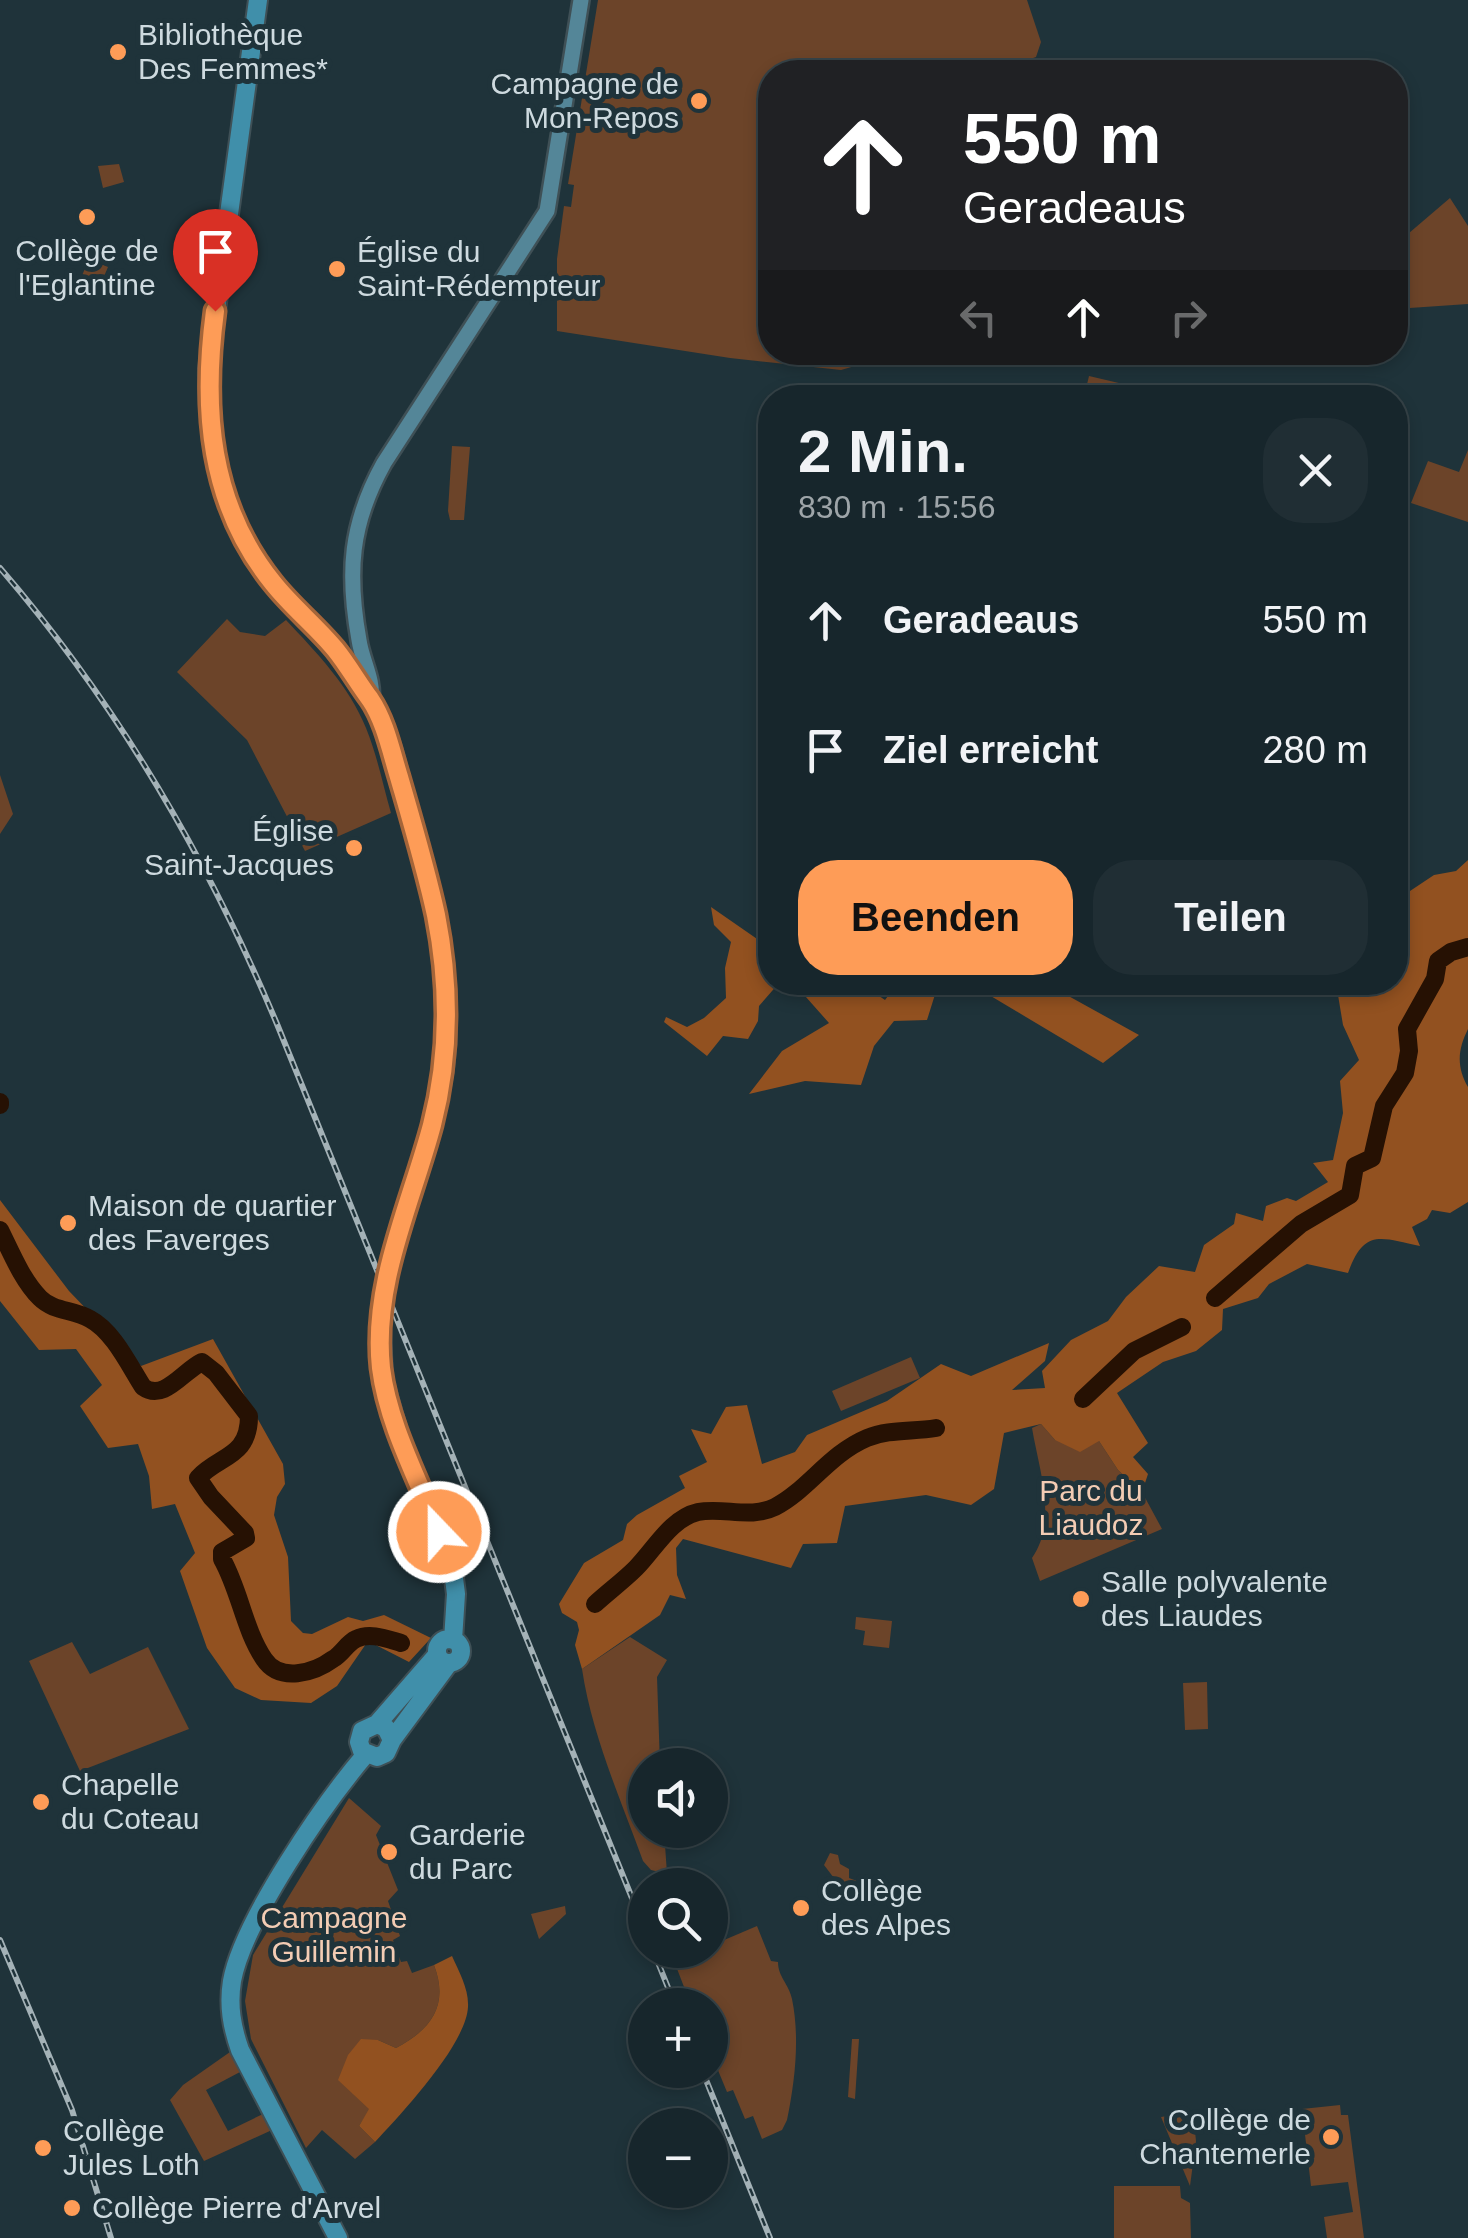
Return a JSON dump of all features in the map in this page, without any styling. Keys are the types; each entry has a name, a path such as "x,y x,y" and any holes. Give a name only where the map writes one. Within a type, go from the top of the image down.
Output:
{"main road":[{"path":"258,0 210,352 210,429 229,508 258,563 340,656 371,701 386,734 427,878 445,965 444,1070 392,1258 384,1300 381,1356 386,1392 400,1438 452,1563 456,1594 453,1640 441,1642 443,1659 390,1749 381,1756 366,1754 360,1746 365,1728 377,1724 443,1659"},
{"path":"371,701 373,688 362,654 352,587 353,548 369,490 547,211 581,0"},
{"path":"340,656 362,654"},
{"path":"356,679 362,654"},
{"path":"377,1724 386,1728 392,1740"},
{"path":"338,2238 240,2050 233,2030 230,1998 240,1952 257,1920 319,1816 366,1754"}],"green space":[{"path":"598,0 1027,0 1041,42 1036,57 1027,60 758,60 758,361 557,331 557,259 564,206 571,207 574,185 568,184"},
{"path":"119,164 124,182 103,188 98,166"},
{"path":"1450,198 1468,226 1468,304 1408,308 1408,234"},
{"path":"89,259 108,267 97,293 78,285"},
{"path":"795,365 858,365 841,370"},
{"path":"1089,376 1127,385 1087,385"},
{"path":"452,446 470,447 464,520 450,520 448,511"},
{"path":"1468,450 1468,522 1411,503 1428,461 1459,472"},
{"path":"227,619 240,632 265,636 286,620 320,658 351,698 366,728 391,813 305,851 247,740 177,672"},
{"path":"0,775 13,814 0,834"},
{"path":"911,1357 920,1378 841,1411 832,1391"},
{"name":"Parc du Liaudoz","path":"1041,1424 1055,1440 1099,1441 1118,1470 1142,1492 1162,1529 1040,1581 1032,1558 1040,1544 1045,1512 1032,1428"},
{"path":"856,1617 892,1621 889,1648 863,1645 865,1631 855,1629"},
{"path":"630,1637 667,1660 657,1677 659,1748 628,1748 628,1822 600,1742 582,1669"},
{"path":"72,1642 90,1674 148,1647 189,1729 80,1771 29,1661"},
{"path":"1207,1682 1208,1729 1185,1730 1183,1683"},
{"name":"Campagne Guillemin","path":"349,1798 381,1826 376,1835 398,1890 388,1901 400,1936 393,1940 401,1962 407,1961 412,1973 434,1965 439,1992 428,2024 409,2041 396,2048 378,2040 370,2109 359,2126 375,2142 355,2159 322,2130 306,2148 251,2039 245,2001 253,1955"},
{"path":"638,1848 665,1848 667,1868 649,1868"},
{"path":"830,1853 838,1855 840,1864 849,1869 849,1878 857,1881 855,1891 861,1895 859,1900 846,1904 841,1900 843,1882 837,1882 824,1865"},
{"path":"565,1906 566,1914 539,1939 531,1914"},
{"path":"757,1926 771,1961 778,1962 791,1994 796,2044 787,2120 782,2130 762,2139 753,2116 745,2119 733,2090 727,2092 725,2088 728,1988 684,1988 677,1968 728,1968 728,1938"},
{"path":"852,2039 859,2039 855,2099 848,2097"},
{"path":"230,2052 240,2072 206,2090 228,2131 263,2114 272,2130 204,2161 170,2100 183,2085"},
{"path":"1340,2105 1341,2115 1348,2115 1364,2238 1327,2238 1324,2217 1353,2212 1348,2182 1311,2186 1302,2109"},
{"path":"1193,2112 1196,2141 1190,2186 1161,2117"},
{"path":"1114,2186 1180,2186 1181,2198 1190,2203 1191,2238 1114,2238"}],"shaded area":[{"path":"1468,860 1468,1029 1460,1058 1468,1087 1468,1202 1450,1213 1432,1210 1427,1219 1412,1227 1420,1246 1383,1239 1367,1243 1348,1273 1307,1264 1269,1284 1258,1298 1223,1309 1222,1330 1196,1351 1163,1362 1117,1393 1148,1443 1133,1457 1148,1474 1142,1492 1118,1470 1099,1441 1080,1452 1055,1440 1041,1424 1004,1433 994,1489 971,1505 926,1495 845,1506 837,1543 803,1544 791,1568 683,1539 676,1548 677,1575 686,1599 670,1595 660,1615 582,1669 575,1645 577,1622 562,1613 559,1604 584,1563 623,1540 627,1524 685,1488 679,1476 707,1462 691,1429 711,1434 726,1407 747,1405 762,1464 795,1452 807,1435 887,1401 941,1364 971,1376 1049,1343 1045,1361 1012,1390 1045,1388 1042,1371 1071,1340 1108,1321 1126,1297 1159,1266 1195,1272 1204,1245 1234,1224 1236,1213 1263,1221 1266,1206 1287,1198 1296,1201 1328,1182 1313,1163 1333,1160 1343,1113 1340,1081 1359,1060 1343,1025 1338,995 1408,995 1408,888 1410,891 1434,875 1456,871"},
{"path":"711,907 758,940 758,995 769,995 759,1006 758,1021 748,1039 723,1036 707,1056 664,1022 666,1017 687,1027 726,998 725,968 731,942 714,925"},
{"path":"804,995 878,995 885,1000 889,995 935,995 927,1020 894,1021 874,1046 861,1085 805,1081 749,1094 782,1051 829,1023"},
{"path":"989,995 1067,995 1139,1035 1103,1063"},
{"path":"0,1200 69,1291 141,1366 213,1339 283,1464 285,1484 277,1497 274,1515 288,1557 291,1621 303,1633 312,1634 348,1617 363,1621 384,1615 431,1638 409,1662 368,1641 337,1686 311,1703 261,1700 235,1688 207,1648 180,1571 195,1553 175,1504 152,1509 149,1476 138,1444 108,1448 80,1406 102,1385 76,1349 39,1350 0,1301"},
{"path":"452,1956 467,1994 464,2023 431,2078 375,2142 359,2126 369,2109 338,2080 348,2055 361,2039 378,2040 396,2048 419,2033 438,2004 434,1965"}],"waterway":[{"path":"1215,1298 1301,1224 1350,1195 1355,1166 1372,1158 1384,1106 1405,1073 1407,1029 1435,979 1438,961 1468,947"},
{"path":"0,1230 22,1274 40,1298 98,1324 120,1349 143,1387 151,1391 166,1388 202,1362 216,1373 249,1416 248,1430 238,1448 198,1478 245,1533 246,1538 222,1552 222,1559 264,1659 279,1671 297,1673 325,1664 361,1637 401,1643"},
{"path":"1083,1399 1134,1351 1182,1327"},
{"path":"595,1604 688,1515 708,1511 747,1513 775,1507 841,1453 867,1438 936,1428"}],"railway":[{"path":"0,568 121,728 190,842 250,962 628,1888"},
{"path":"0,1940 72,2110 111,2238"},
{"path":"660,1968 668,1988"},
{"path":"709,2088 770,2238"}],"place":[{"name":"Bibliothèque Des Femmes*","path":"118,52"},
{"name":"Campagne de Mon-Repos","path":"699,101"},
{"name":"Collège de l'Eglantine","path":"87,217"},
{"name":"Église du Saint-Rédempteur","path":"337,269"},
{"name":"Église Saint-Jacques","path":"354,848"},
{"name":"Maison de quartier des Faverges","path":"68,1223"},
{"name":"Salle polyvalente des Liaudes","path":"1081,1599"},
{"name":"Chapelle du Coteau","path":"41,1802"},
{"name":"Garderie du Parc","path":"389,1852"},
{"name":"Collège des Alpes","path":"801,1908"},
{"name":"Collège de Chantemerle","path":"1331,2137"},
{"name":"Collège Jules Loth","path":"43,2148"},
{"name":"Collège Pierre d'Arvel","path":"72,2208"}],"route":[{"path":"215,311 208,368 210,429 229,508 258,563 335,649 371,701 393,757 436,915 445,965 444,1070 386,1283 381,1367 400,1438 439,1532"}]}
